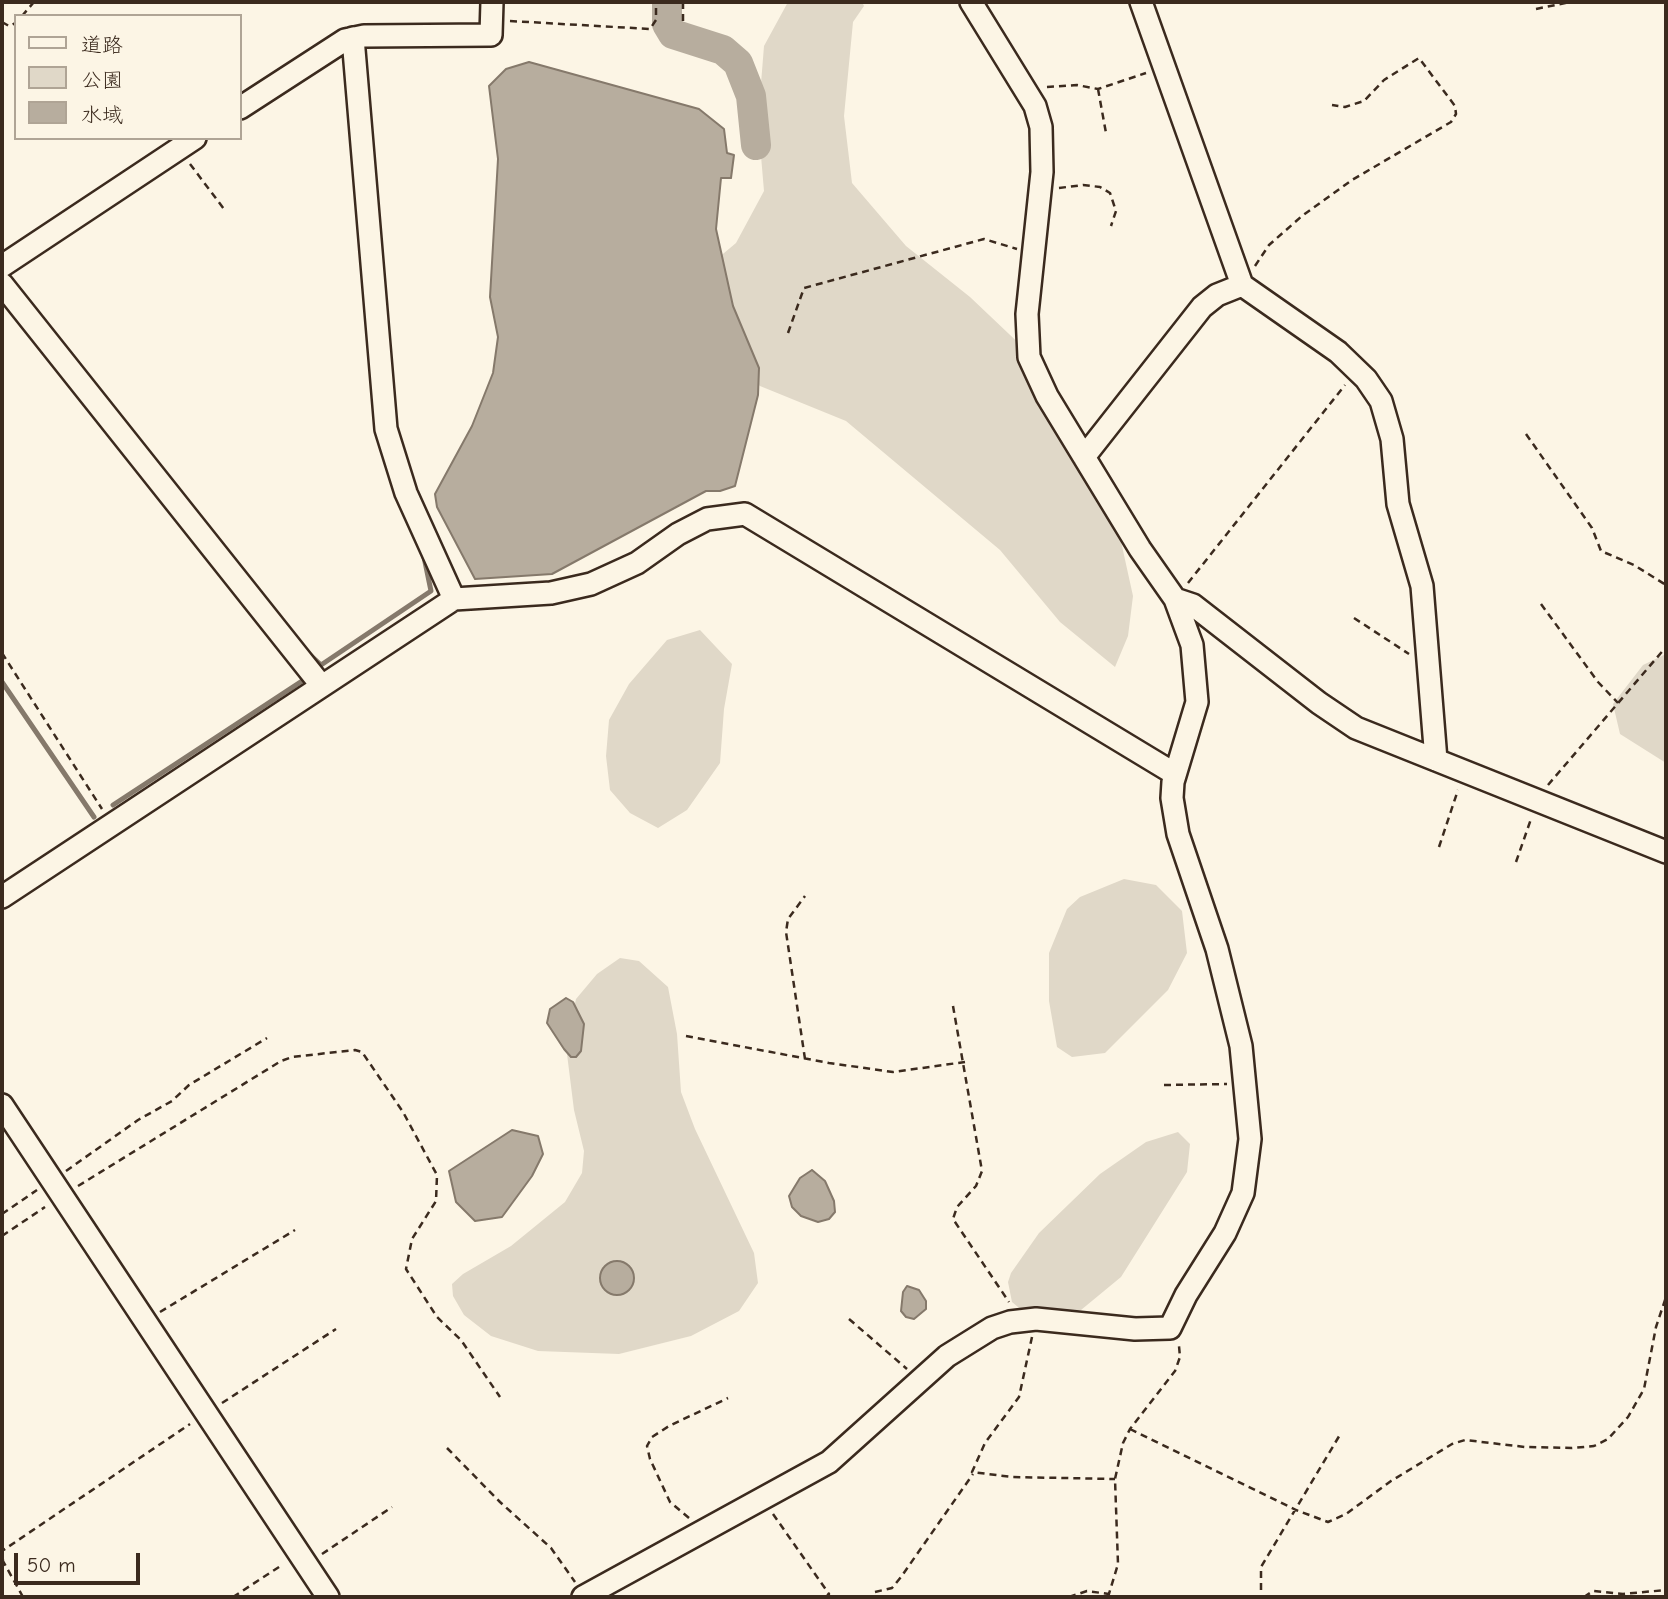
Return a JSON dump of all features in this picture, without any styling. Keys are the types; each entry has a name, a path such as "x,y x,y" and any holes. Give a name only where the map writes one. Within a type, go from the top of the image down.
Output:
{"street":[{"path":"584,1597 829,1462 919,1381 968,1341 992,1328 1024,1320 1135,1329 1170,1328 1186,1295 1224,1233 1243,1193 1250,1139 1246,1084 1233,1006 1192,870 1178,834 1172,799 1175,774 1197,702 1192,645 1175,599 1140,549 1047,396 1029,357 1027,314 1040,190 1042,136 1035,106 971,2"},
{"path":"1140,2 1242,285 1309,330 1357,369 1381,401 1387,417 1398,505 1422,586 1436,760"},
{"path":"242,107 334,46 353,38 491,35 493,12"},
{"path":"353,38 386,429 406,493 454,599"},
{"path":"2,266 186,144"},
{"path":"2,284 321,685"},
{"path":"1084,457 1202,307 1217,295 1242,285"},
{"path":"2,897 454,599 551,593 592,584 637,563 678,534 707,519 745,514 1175,774"},
{"path":"1175,599 1193,605 1334,715 1388,743 1539,798 1666,852"},
{"path":"2,1105 328,1597"}],"path":[{"path":"493,12 527,20 650,29 656,20 656,2"},
{"path":"682,2 683,22"},
{"path":"1536,9 1570,2"},
{"path":"1242,285 1269,245 1302,216 1352,180 1451,122 1456,114 1455,106 1419,58 1384,80 1364,101 1345,107 1332,105"},
{"path":"1028,94 1042,88 1077,85 1098,89 1163,68"},
{"path":"1098,89 1106,134"},
{"path":"186,144 224,209"},
{"path":"1040,190 1083,185 1100,187 1110,194 1114,202 1115,220 1111,226"},
{"path":"789,333 804,288 984,239 1033,254"},
{"path":"1175,599 1357,369"},
{"path":"1526,434 1592,528 1601,551 1634,565 1666,585"},
{"path":"1541,604 1598,682 1618,703"},
{"path":"1354,618 1429,664"},
{"path":"1516,862 1539,798 1666,647"},
{"path":"2,653 111,825"},
{"path":"1439,847 1465,771"},
{"path":"805,896 788,919 786,932 805,1059"},
{"path":"875,1592 892,1588 974,1472 985,1443 1019,1397 1031,1348 1024,1320 1017,1314 953,1219 957,1207 976,1186 982,1171 965,1062 953,1006"},
{"path":"686,1036 805,1059 894,1072 965,1062"},
{"path":"2,1236 105,1145 138,1120 172,1101 189,1085 267,1038"},
{"path":"2,1213 57,1188 281,1061 355,1050 362,1052 403,1112 437,1175 436,1201 412,1239 406,1269 437,1317 461,1340 500,1397"},
{"path":"1164,1085 1246,1084"},
{"path":"146,1324 173,1303 295,1230"},
{"path":"1130,1429 1321,1522 1338,1518 1391,1481 1452,1444 1465,1440 1525,1447 1572,1448 1602,1443 1628,1417 1644,1389 1666,1297"},
{"path":"849,1319 919,1381"},
{"path":"1069,1597 1087,1591 1108,1596 1118,1564 1115,1479 1123,1443 1130,1429 1175,1371 1180,1357 1179,1340 1170,1328"},
{"path":"23,1597 3,1561 2,1551 336,1329"},
{"path":"703,1530 670,1502 650,1459 647,1446 652,1437 669,1426 728,1398"},
{"path":"1261,1590 1261,1567 1341,1433"},
{"path":"447,1448 551,1548 584,1597"},
{"path":"974,1472 1105,1481 1115,1479"},
{"path":"763,1497 829,1594 826,1597"},
{"path":"233,1597 392,1507"},
{"path":"1584,1597 1593,1591 1623,1594 1666,1590"}],"green space":[{"path":"788,2 862,2 864,6 853,22 844,116 852,183 906,246 970,297 1028,352 1083,433 1113,505 1133,596 1128,636 1115,667 1060,622 1000,550 846,421 760,386 710,347 687,284 736,243 764,191 758,121 764,46"},
{"path":"700,630 732,664 724,709 720,763 687,810 658,828 630,813 610,790 606,756 609,720 629,684 667,640"},
{"path":"1666,654 1666,763 1620,734 1613,704 1643,665"},
{"path":"1124,879 1156,885 1182,911 1187,953 1168,990 1105,1053 1072,1057 1057,1047 1049,1001 1049,953 1067,909 1080,897"},
{"path":"620,958 639,961 668,987 677,1034 681,1092 695,1129 754,1253 758,1283 739,1311 691,1336 619,1354 538,1351 491,1336 464,1315 453,1296 452,1284 463,1274 511,1246 565,1202 582,1173 584,1151 574,1110 566,1046 576,999 597,974"},
{"path":"1178,1132 1190,1144 1187,1172 1121,1277 1081,1310 1030,1317 1012,1302 1008,1282 1011,1273 1039,1233 1100,1174 1146,1142"}],"water":[{"path":"529,62 699,109 724,129 727,153 734,155 731,178 721,178 716,229 733,306 759,368 758,395 735,486 720,491 706,491 552,574 475,579 437,507 435,494 472,426 493,373 498,337 490,297 498,159 489,86 506,69"},
{"path":"566,998 573,1002 584,1024 581,1051 576,1057 571,1057 564,1049 547,1023 550,1009"},
{"path":"512,1130 538,1136 543,1154 532,1176 502,1217 475,1221 456,1202 449,1171"},
{"path":"812,1170 825,1181 834,1201 835,1212 829,1219 818,1222 801,1216 792,1207 789,1196 800,1178"},
{"path":"617,1261 629,1266 634,1278 629,1290 617,1295 605,1290 600,1278 605,1266"},
{"path":"907,1286 919,1290 926,1301 926,1309 914,1319 906,1317 901,1311 903,1292"}],"waterway":[{"path":"667,2 667,24 673,34 723,50 738,63 751,96 756,145"},
{"path":"308,653 321,665 431,591 424,557"},
{"path":"113,805 305,679"},
{"path":"2,682 94,817"}]}
